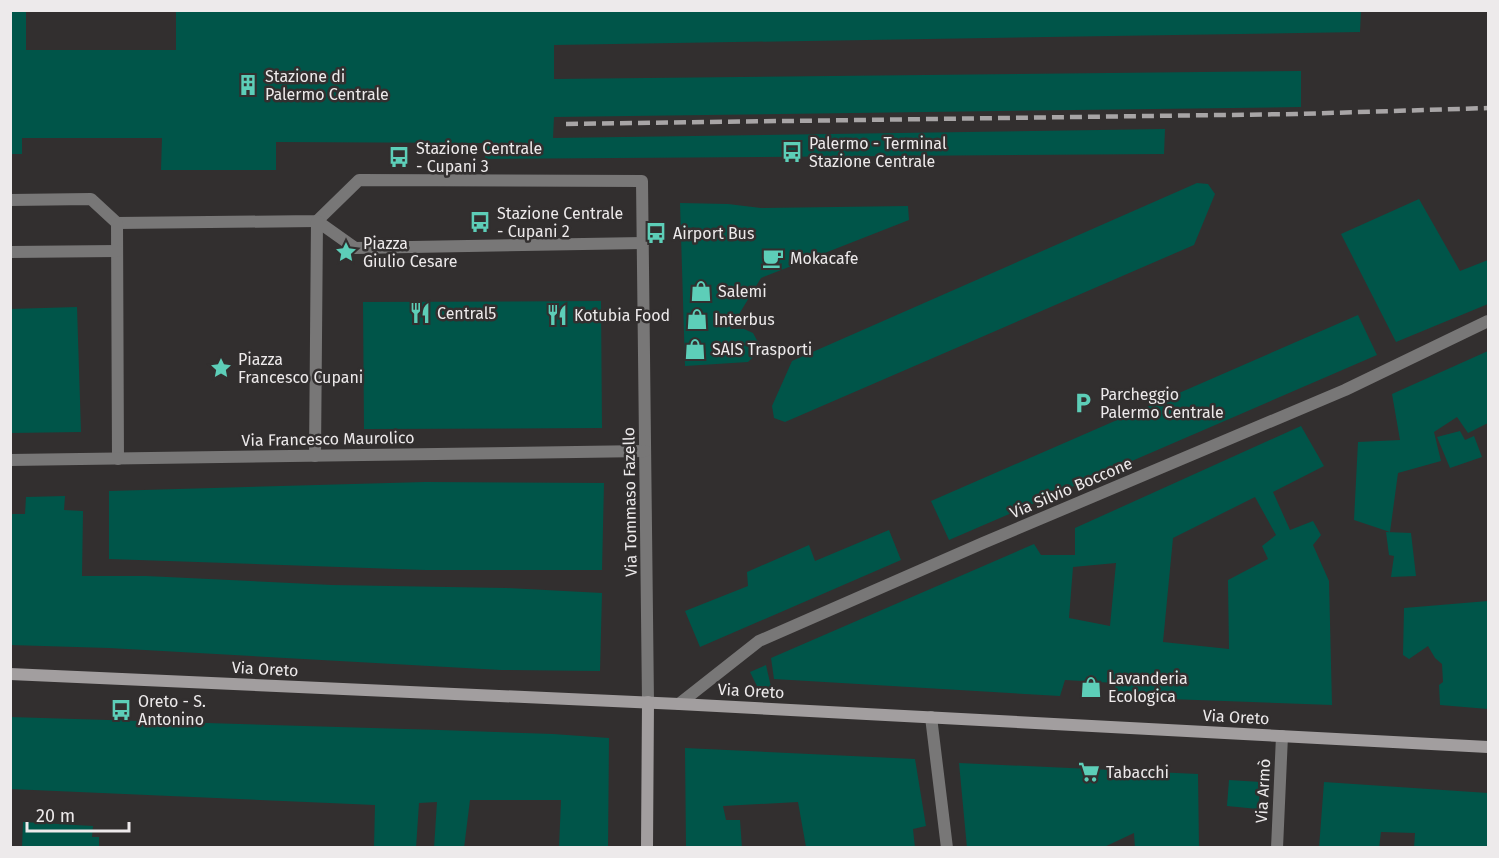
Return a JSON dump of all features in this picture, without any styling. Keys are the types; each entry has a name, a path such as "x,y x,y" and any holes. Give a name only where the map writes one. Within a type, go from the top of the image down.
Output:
{"street":[{"name":"Via Tommaso Fazello","path":"317,221 359,180 642,181 648,702"},
{"path":"10,200 91,199 117,223 317,221 356,248 643,243"},
{"path":"315,456 317,221"},
{"path":"117,223 118,459"},
{"path":"10,252 117,251"},
{"name":"Via Silvio Boccone","path":"679,704 759,641 983,543 1345,390 1488,321"},
{"name":"Via Francesco Maurolico","path":"10,460 645,451"},
{"name":"Via Oreto","path":"10,674 648,702 1488,747"},
{"path":"647,848 648,702"},
{"path":"931,717 947,848"},
{"name":"Via Armò","path":"1277,848 1282,736"}],"building":[{"path":"10,10 26,10 26,50 176,50 176,10 1361,10 1360,32 554,45 554,79 1301,71 1301,107 554,117 553,138 1165,129 1164,154 485,159 485,143 276,142 276,170 161,170 162,138 22,138 22,154 10,154"},
{"path":"1197,183 1208,184 1215,194 1194,245 785,422 774,418 772,406 792,361"},
{"path":"1419,199 1460,271 1488,260 1488,304 1396,342 1341,234"},
{"path":"680,203 728,204 761,208 908,206 909,220 761,278 730,329 744,329 753,333 759,344 756,354 748,362 685,366"},
{"path":"601,301 602,428 364,429 363,302"},
{"path":"77,307 81,432 10,433 10,309"},
{"path":"1358,315 1377,355 949,540 931,501"},
{"path":"1488,351 1488,423 1468,433 1457,417 1434,432 1441,461 1398,473 1390,532 1354,520 1358,442 1400,440 1392,394"},
{"path":"1301,426 1324,466 1273,492 1290,530 1313,521 1321,535 1313,545 1329,581 1332,705 1115,697 1115,683 1065,680 1060,696 774,679 771,658 1034,544 1041,555 1075,555 1075,528","holes":["1255,497 1276,535 1262,546 1268,559 1228,580 1229,649 1163,642 1173,538","1116,563 1110,626 1069,618 1073,567"]},
{"path":"1460,431 1465,440 1474,436 1482,457 1450,468 1437,437"},
{"path":"425,482 604,483 602,570 425,570 109,559 109,491"},
{"path":"65,496 64,510 83,511 82,576 146,576 332,585 506,588 602,593 600,671 501,670 109,648 10,645 10,514 25,514 26,497"},
{"path":"889,530 901,560 700,647 685,611 748,586 747,572 809,545 815,561"},
{"path":"1386,532 1411,533 1416,576 1391,577 1394,556 1389,555"},
{"path":"1488,601 1488,709 1440,705 1439,685 1443,682 1442,664 1435,658 1428,646 1409,659 1403,655 1404,608"},
{"path":"766,665 771,687 757,686 750,672"},
{"path":"10,717 440,730 609,738 608,848 559,848 561,800 470,800 464,848 434,848 437,802 419,803 416,848 377,848 374,847 375,805 10,789"},
{"path":"685,748 915,759 926,826 913,829 915,848 806,847 798,802 723,806 726,820 740,820 742,848 686,848"},
{"path":"959,763 1198,774 1199,848 1135,848 1134,833 1102,848 967,848"},
{"path":"1229,780 1261,782 1258,809 1227,806"},
{"path":"1324,782 1488,793 1488,848 1414,848 1415,833 1381,832 1379,848 1319,848"},
{"path":"23,822 93,826 92,837 99,837 99,848 22,848"}],"railway":[{"path":"566,124 1296,114 1488,108"}],"place":[{"name":"Stazione di Palermo Centrale","path":"248,85"},
{"name":"Palermo - Terminal Stazione Centrale","path":"792,152"},
{"name":"Stazione Centrale - Cupani 3","path":"399,157"},
{"name":"Stazione Centrale - Cupani 2","path":"480,222"},
{"name":"Airport Bus","path":"656,233"},
{"name":"Piazza Giulio Cesare","path":"346,252"},
{"name":"Mokacafe","path":"773,258"},
{"name":"Salemi","path":"701,291"},
{"name":"Central5","path":"420,313"},
{"name":"Kotubia Food","path":"557,315"},
{"name":"Interbus","path":"697,319"},
{"name":"SAIS Trasporti","path":"695,349"},
{"name":"Piazza Francesco Cupani","path":"221,368"},
{"name":"Parcheggio Palermo Centrale","path":"1083,403"},
{"name":"Lavanderia Ecologica","path":"1091,687"},
{"name":"Oreto - S. Antonino","path":"121,710"},
{"name":"Tabacchi","path":"1089,772"}]}
